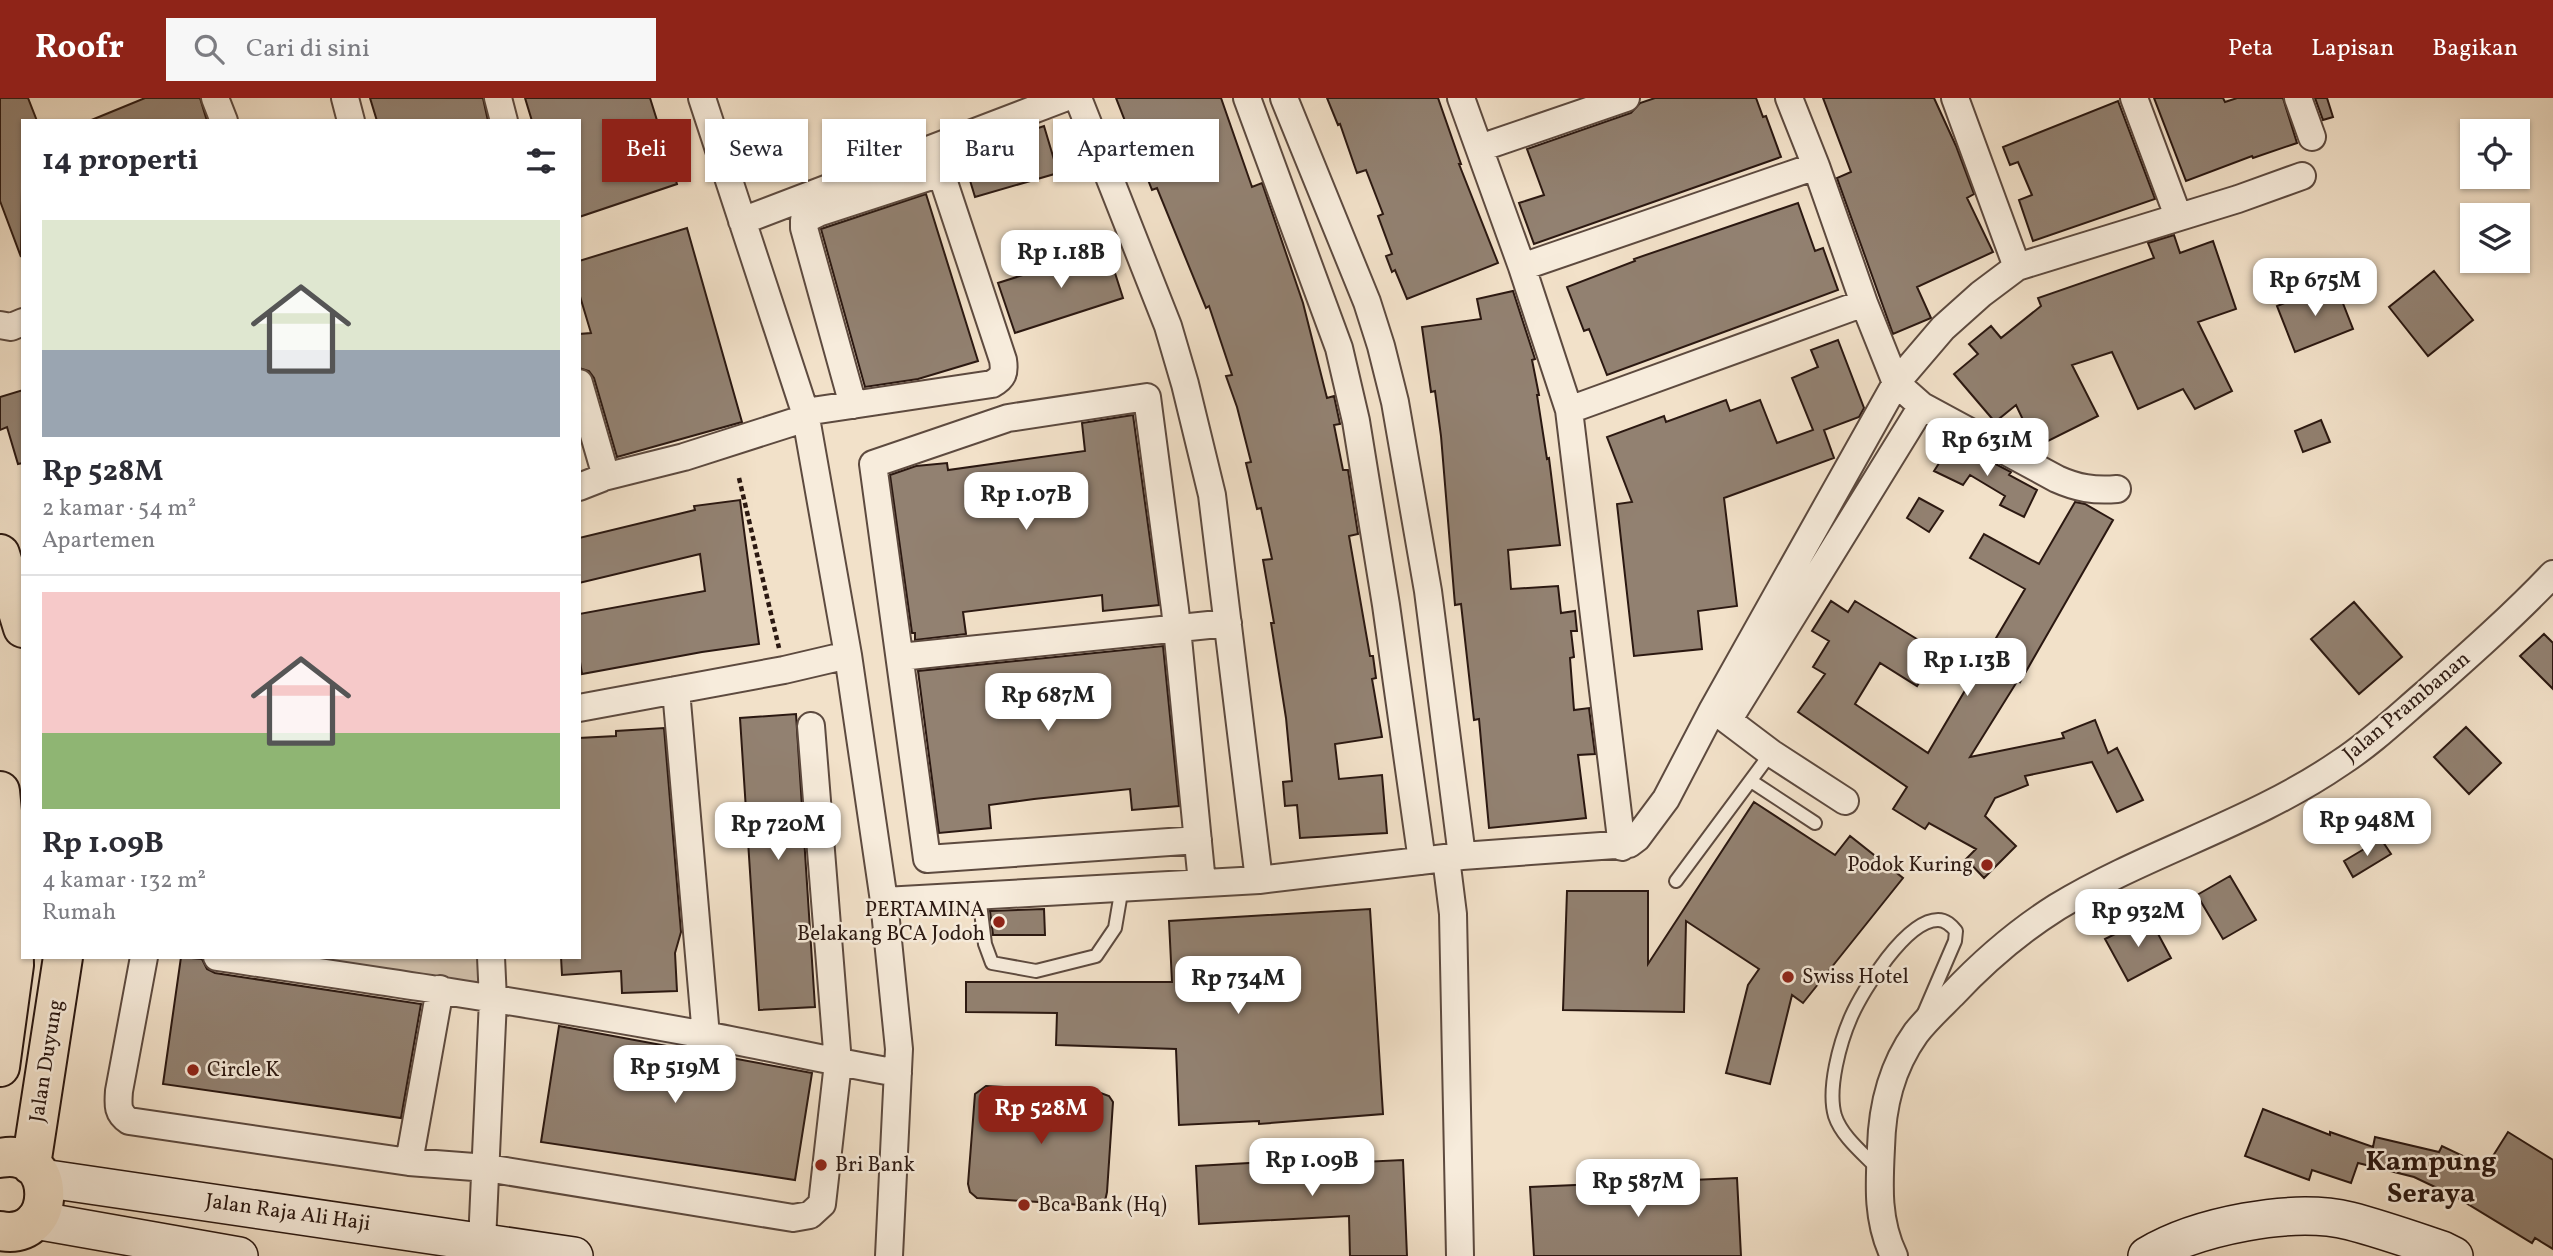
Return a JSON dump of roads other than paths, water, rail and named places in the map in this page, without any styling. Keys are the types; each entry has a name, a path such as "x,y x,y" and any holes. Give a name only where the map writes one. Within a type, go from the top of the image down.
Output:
{"highway":[{"path":"0,554 21,622"},
{"path":"0,791 11,1001 0,1067"},
{"name":"Jalan Duyung","path":"21,1233 45,1200 24,1167 63,959"}],"main road":[{"name":"Jalan Raja Ali Haji","path":"24,1167 212,1201 575,1256"},
{"path":"21,1233 221,1253 212,1201"},
{"path":"2147,1256 2161,1248 2216,1228 2301,1217 2347,1221 2454,1256"}],"street":[{"path":"215,98 223,119"},
{"path":"345,98 350,119"},
{"path":"498,98 503,119"},
{"path":"702,98 806,415 848,655 884,901 899,1049 889,1256"},
{"path":"853,405 804,220 937,161 1064,98"},
{"path":"1079,98 1168,326 1212,495 1259,880"},
{"path":"1247,98 1339,348 1444,858 1453,914 1460,1256"},
{"path":"1284,98 1367,302 1392,391 1428,591 1444,858"},
{"path":"1461,98 1522,267 1569,410 1622,847"},
{"path":"1480,148 1626,98"},
{"path":"1789,98 1896,383 1922,406 2075,487 2091,490 2117,489"},
{"path":"1955,98 2017,267"},
{"path":"2134,98 2178,216"},
{"path":"2298,98 2312,137"},
{"path":"742,221 937,161"},
{"path":"581,486 604,477 684,457 806,415 853,405 992,384 999,380 1005,371 937,161"},
{"path":"1522,267 1816,166"},
{"path":"1721,714 1896,383 1944,328 1981,294 2017,267 2238,199 2302,176"},
{"path":"1569,410 1864,303"},
{"path":"0,325 11,327 21,323"},
{"path":"581,390 604,477"},
{"path":"1198,840 927,859 873,464 1008,418 1147,397 1177,628 1198,840 1202,883"},
{"path":"884,901 1259,880 1444,858 1622,847 1637,838 1666,799 1922,406"},
{"name":"Jalan Prambanan","path":"1894,1256 1880,1214 1882,1120 1888,1088 1898,1063 1916,1032 1971,975 2018,934 2057,907 2299,788 2339,764 2370,742 2508,622 2553,574"},
{"path":"900,657 1228,623"},
{"path":"581,708 784,670 848,655"},
{"path":"676,690 706,1035"},
{"path":"1721,714 1771,752 1845,801"},
{"path":"144,959 119,1091 118,1107 121,1116 129,1121 410,1162 487,1167 793,1218 804,1217 816,1212 822,1204 838,1063 811,726"},
{"path":"1122,887 1124,846"},
{"path":"231,959 440,989 706,1035 898,1073"},
{"path":"482,1242 493,1000 491,959"},
{"path":"410,1162 440,989"}],"lane":[{"path":"1676,881 1771,752"},
{"path":"1751,781 1815,823"},
{"path":"979,895 985,944 992,963 1036,971 1096,956 1115,928 1122,887"},
{"path":"1880,1170 1846,1135 1835,1116 1832,1092 1835,1072 1851,1017 1880,968 1908,934 1922,925 1938,920 1949,923 1956,930 1955,941 1916,1032"}],"place":[{"name":"Podok Kuring","path":"1987,865"},
{"name":"PERTAMINA Belakang BCA Jodoh","path":"999,922"},
{"name":"Swiss Hotel","path":"1788,977"},
{"name":"Circle K","path":"193,1070"},
{"name":"Bri Bank","path":"821,1165"},
{"name":"Bca Bank (Hq)","path":"1024,1205"}],"district":[{"name":"Kampung Seraya","path":"2431,1178"}]}
